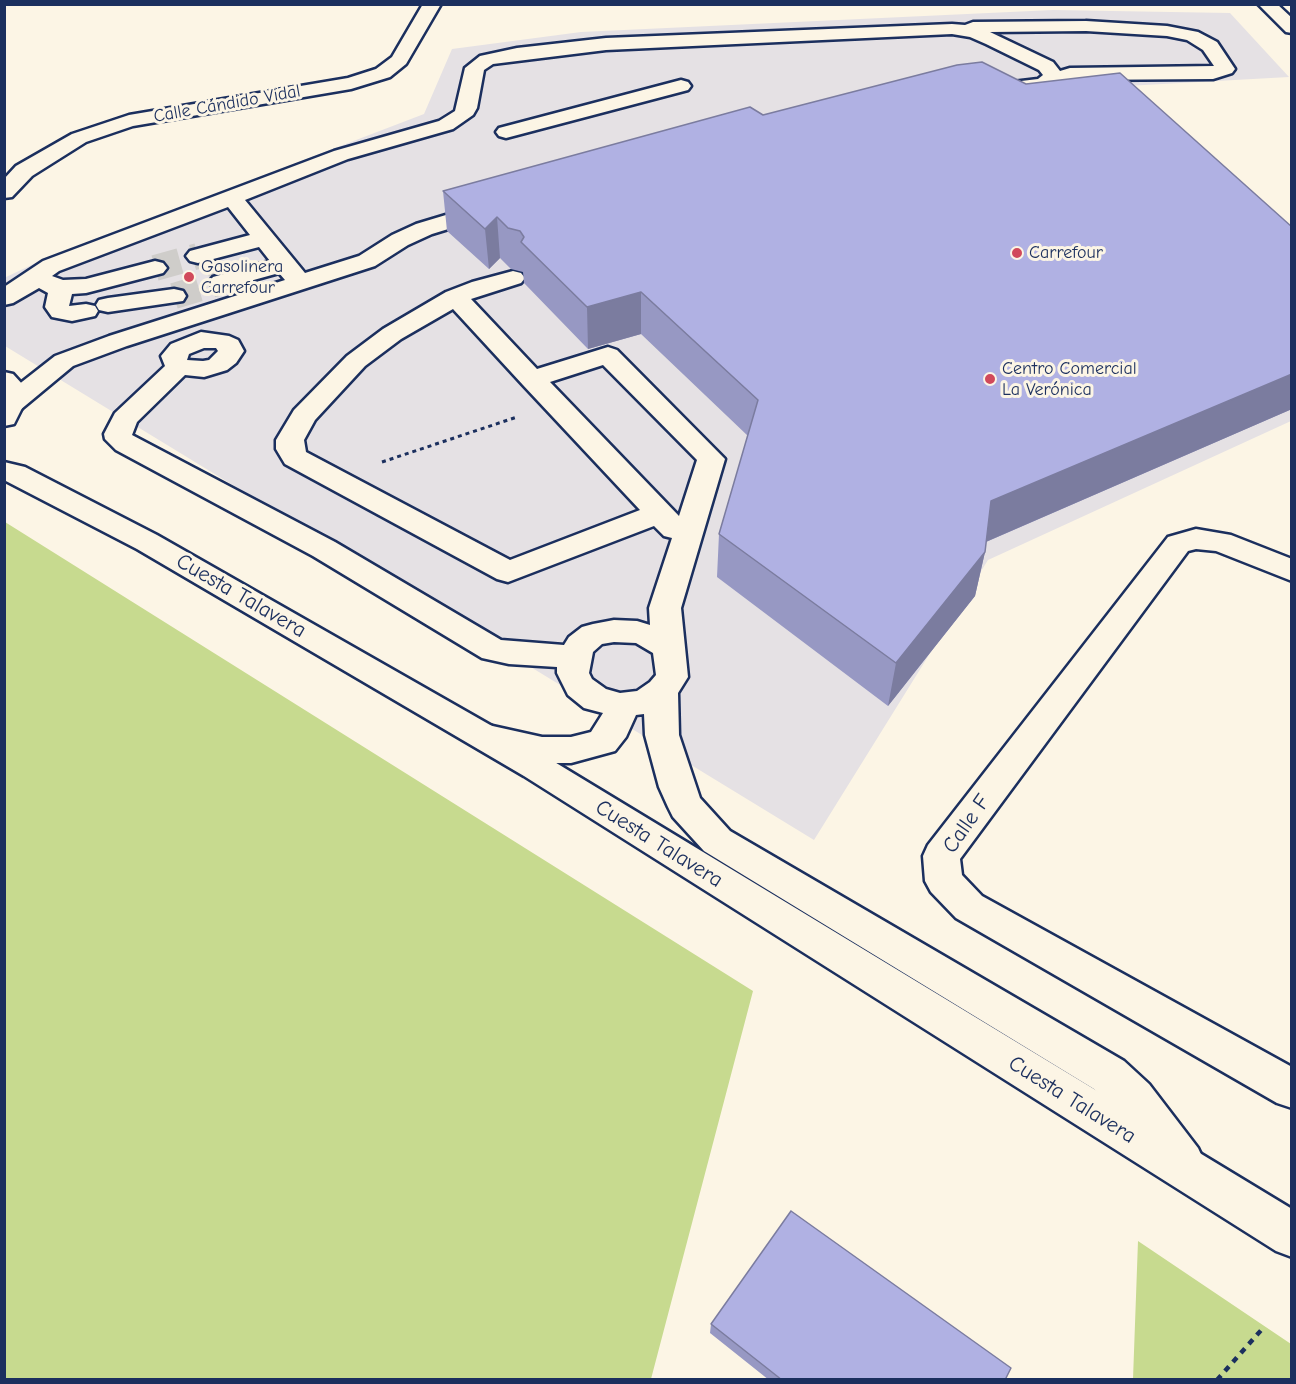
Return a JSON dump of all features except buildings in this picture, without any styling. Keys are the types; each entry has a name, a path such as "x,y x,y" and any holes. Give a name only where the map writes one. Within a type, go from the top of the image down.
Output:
{"street":[{"name":"Calle Cándido Vidal","path":"4,192 24,171 79,138 129,121 351,83 383,73 399,60 432,4"},
{"path":"1266,4 1292,28"},
{"path":"4,298 51,266 354,150 415,135 457,120 467,108 475,68 496,58 592,44 1045,25 1157,30 1192,36 1210,46 1225,69 1213,74 1070,74 1042,85 981,88"},
{"path":"943,30 974,32 993,40 1046,66 1053,75 1051,81"},
{"path":"506,132 681,86"},
{"path":"232,198 281,259"},
{"path":"281,259 210,270 281,259 367,261 400,240 438,223 502,205"},
{"path":"232,361 214,320 215,315 230,305 281,259"},
{"path":"513,278 455,297 392,334 356,361 303,416 290,440 290,449 295,458 508,572 660,513"},
{"path":"25,284 40,280 71,288 165,283 97,308 72,314 61,312 57,307 60,291 52,284"},
{"path":"455,297 687,542"},
{"path":"7,400 64,361 230,305"},
{"path":"232,361 201,340 180,349 181,364 125,419 118,434 119,439 324,549 493,650 574,657"},
{"path":"118,341 157,345 181,364 219,374 232,361"},
{"path":"532,379 608,355 711,459 665,608 672,677 662,691 644,702 620,705 596,699 580,687 573,673 574,657 580,645 655,602 673,580"},
{"name":"Cuesta Talavera","path":"8,464 536,767 1292,1235"},
{"name":"Calle F","path":"1292,572 1221,542 1196,539 1178,544 941,856 944,881 969,907 1292,1089"},
{"path":"603,633 637,632 653,637 668,650"},
{"path":"662,691 660,705 662,735 677,787 686,807 717,841 786,885 1109,1075 1134,1098 1163,1134 1189,1172"},
{"path":"481,736 511,745 542,750 571,750 603,742 615,728 620,705"}],"path":[{"path":"332,478 556,404"},
{"path":"1216,1380 1264,1327"}],"shaded area":[{"path":"1053,10 1230,13 1289,77 1090,88 1291,273 1291,421 988,560 814,840 5,346 4,278 40,261 424,114 452,49 581,32"}],"green space":[{"path":"5,522 753,991 651,1379 5,1379"},
{"path":"1138,1241 1291,1344 1291,1379 1133,1379"}],"tunnel":[{"path":"155,268 198,256"},
{"path":"174,296 221,282"}],"place":[{"name":"Carrefour","path":"1017,253"},
{"name":"Gasolinera Carrefour","path":"189,277"},
{"name":"Centro Comercial La Verónica","path":"990,379"}]}
